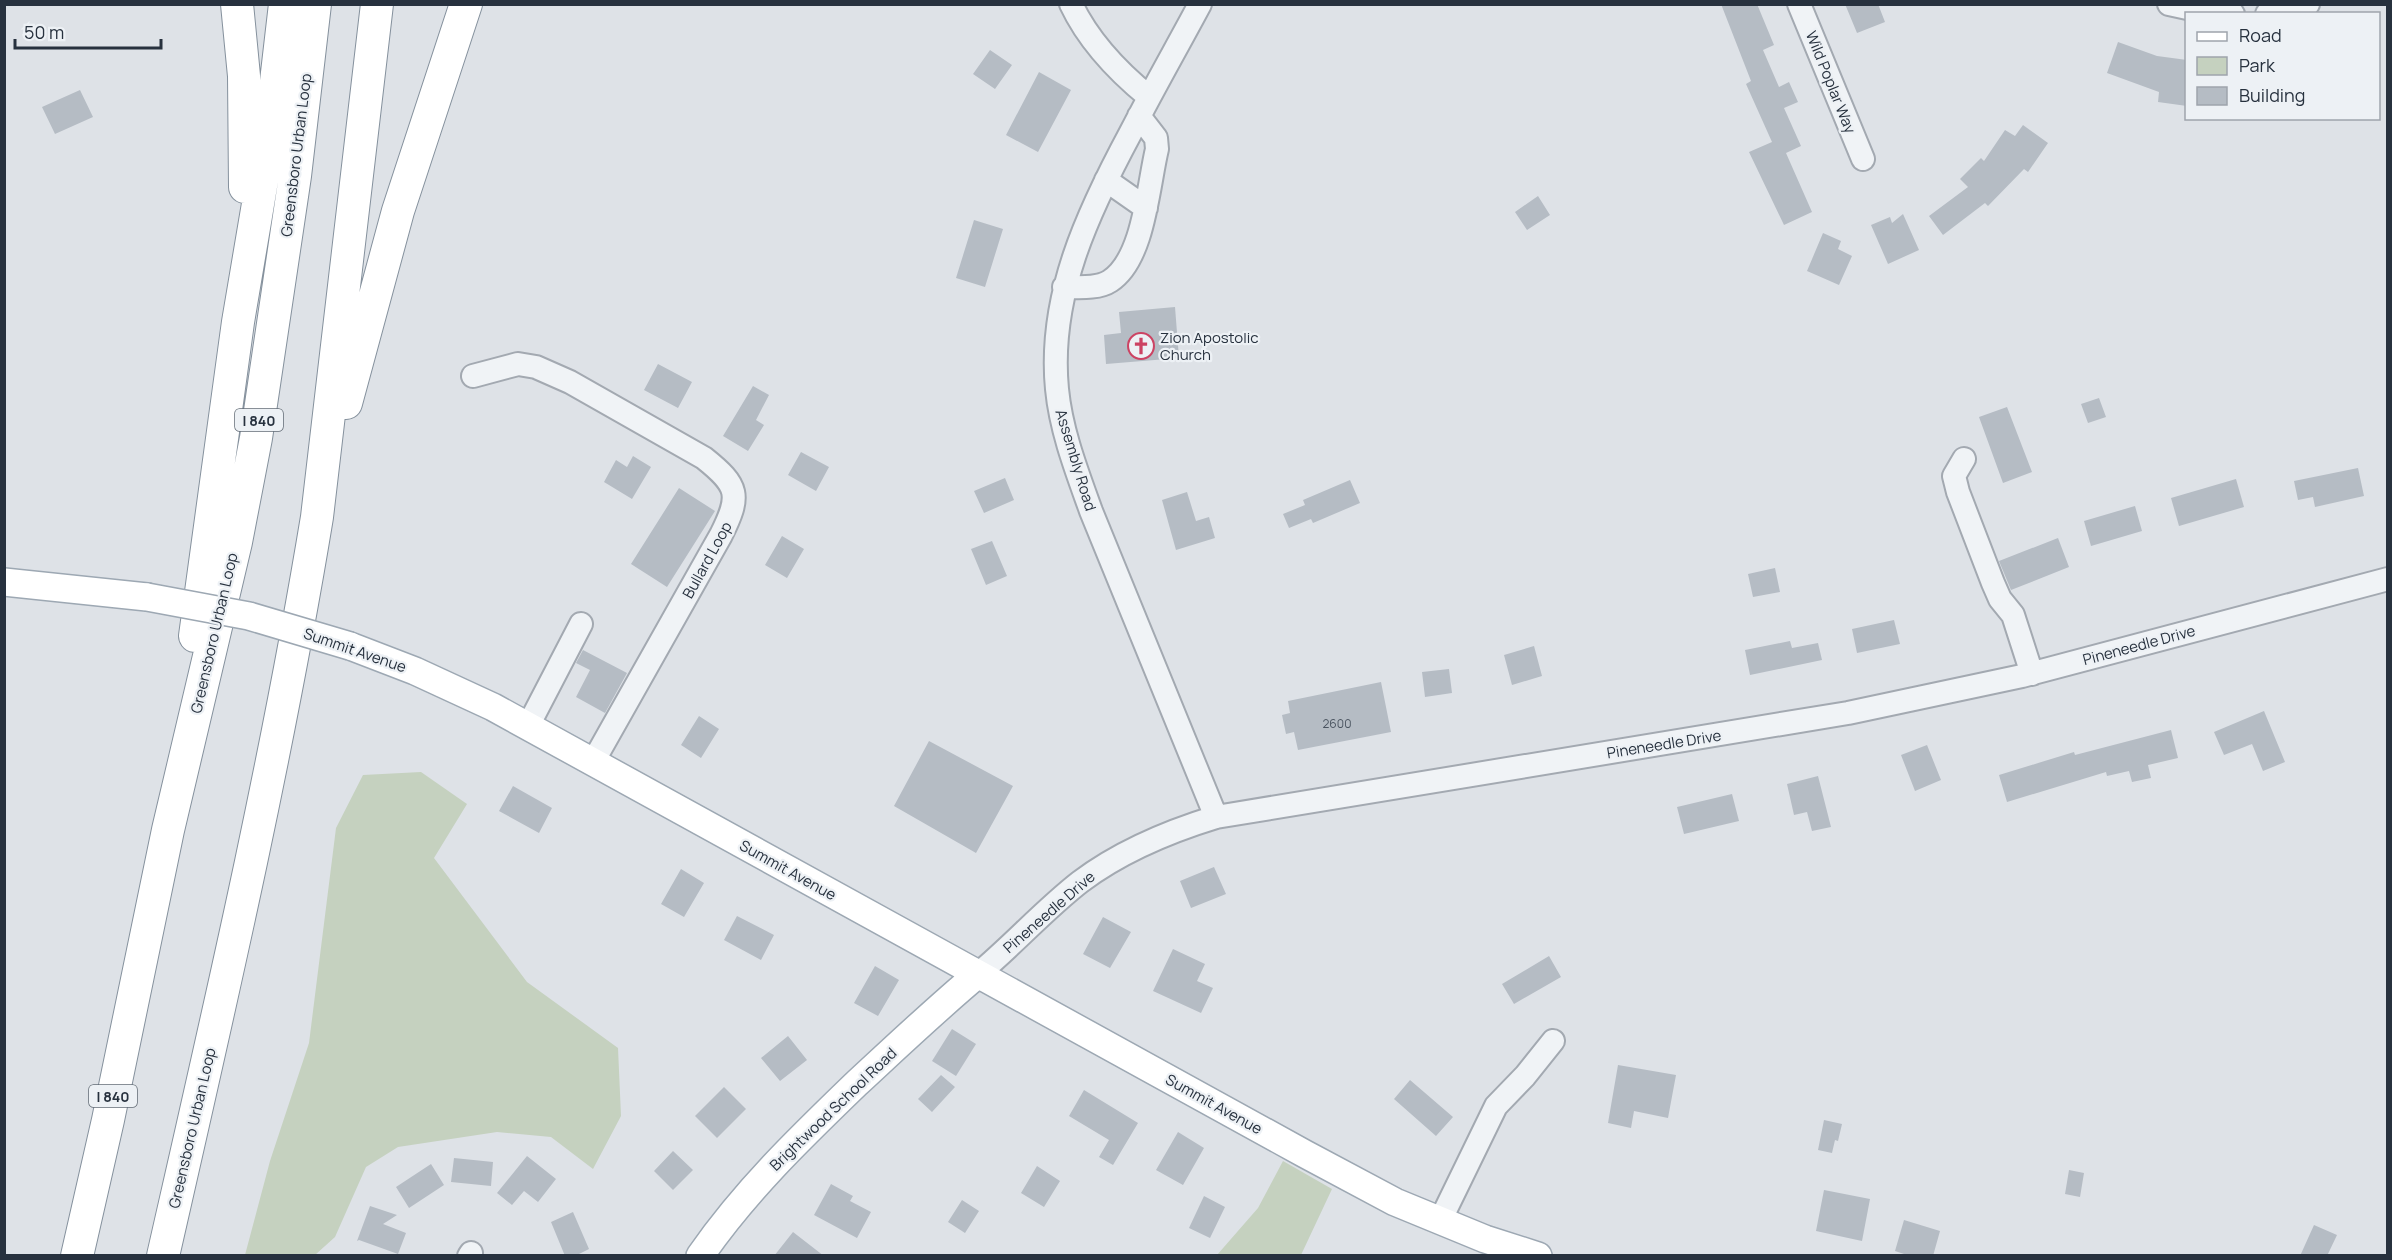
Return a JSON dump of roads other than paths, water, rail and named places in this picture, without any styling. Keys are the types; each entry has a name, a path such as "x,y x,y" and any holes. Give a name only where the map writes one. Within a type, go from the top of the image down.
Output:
{"highway":[{"path":"237,4 244,76 246,137 238,322"},
{"path":"168,830 238,322 270,133 285,4"},
{"name":"Greensboro Urban Loop","path":"77,1256 108,1120 168,830 236,542 256,438 295,176 315,4"},
{"name":"Greensboro Urban Loop","path":"163,1256 255,848 316,517 377,4"},
{"path":"316,517 398,211 466,4"}],"main road":[{"name":"Summit Avenue","path":"4,582 147,597 249,616 350,646 454,688 528,726 1395,1202 1485,1239 1538,1256"},
{"name":"Brightwood School Road","path":"702,1255 752,1188 784,1154 880,1061 978,974"}],"street":[{"path":"1064,287 1089,287 1109,282 1123,268 1142,228 1157,149 1156,138 1144,107 1125,78 1092,39 1071,4"},
{"name":"Assembly Road","path":"1200,4 1106,180 1079,240 1064,287 1056,328 1055,362 1057,392 1073,460 1112,568 1216,817"},
{"name":"Wild Poplar Way","path":"1799,4 1863,159"},
{"path":"2169,4 2212,12"},
{"path":"2275,12 2308,4"},
{"path":"1106,180 1146,208"},
{"name":"Bullard Loop","path":"473,376 518,364 536,367 570,382 704,458 722,472 735,495 733,512 722,535 593,762"},
{"path":"1964,459 1954,476 1958,492 2000,599 2013,615 2032,674"},
{"name":"Pineneedle Drive","path":"978,974 1056,902 1107,863 1160,836 1216,817 1848,713 2032,674 2388,579"},
{"path":"528,726 581,624"},
{"path":"1440,1221 1496,1106 1525,1076 1552,1041"}],"place":[{"name":"Zion Apostolic Church","path":"1141,346"}]}
